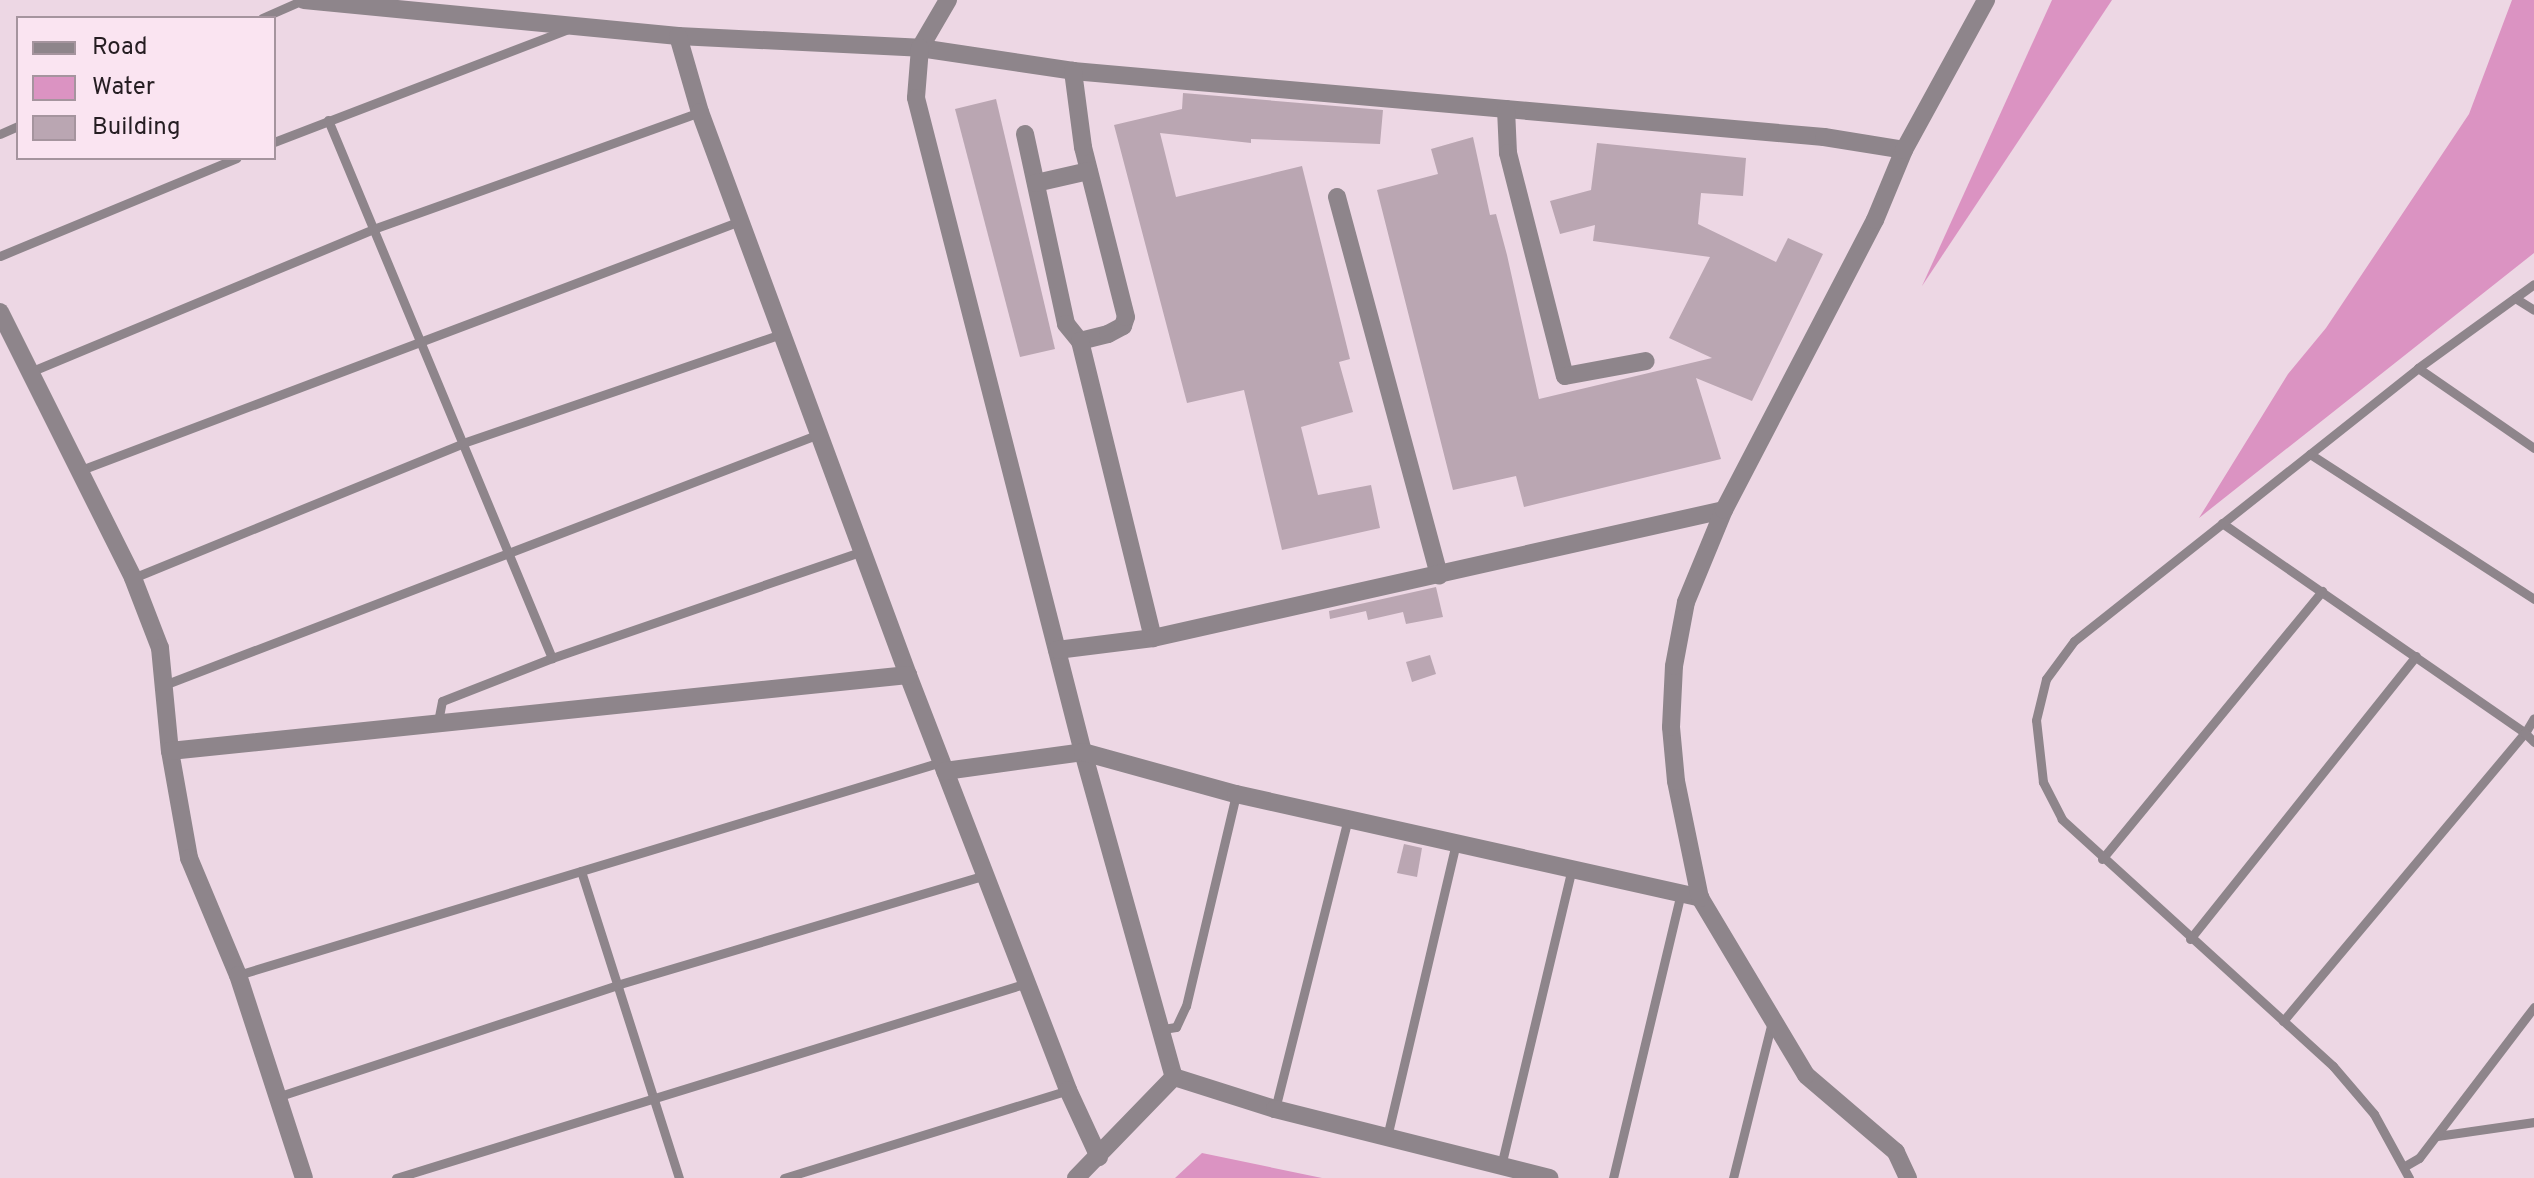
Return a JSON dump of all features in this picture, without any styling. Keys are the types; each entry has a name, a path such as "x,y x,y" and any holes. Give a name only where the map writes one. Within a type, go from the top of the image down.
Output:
{"street":[{"path":"303,0 678,36 920,48 1073,71 1824,137 1904,150"},
{"path":"948,0 920,48 916,98 1083,752 1174,1077"},
{"path":"1908,1178 1896,1152 1806,1075 1690,896 1671,727 1674,666 1686,602 1724,510 1875,220 1904,150 1986,0"},
{"path":"678,36 700,112 908,675 1068,1090 1099,1157"},
{"path":"1073,71 1089,171 1126,317 1123,326 1108,334 1080,341"},
{"path":"1506,109 1508,153 1565,376 1646,361"},
{"path":"1025,134 1066,324 1080,341 1153,638"},
{"path":"1036,183 1089,171"},
{"path":"1337,197 1439,575"},
{"path":"0,312 27,373 81,470 133,578 160,648 170,751 189,858 238,975 304,1178"},
{"path":"1057,650 1153,638 1724,510"},
{"path":"170,751 908,675"},
{"path":"943,766 1083,752 1236,794 1690,896"},
{"path":"1174,1077 1275,1109 1549,1178"},
{"path":"1076,1178 1174,1077"}],"lane":[{"path":"267,16 303,0"},
{"path":"276,141 575,26"},
{"path":"27,373 376,228 700,112"},
{"path":"328,120 423,339 504,551 552,658"},
{"path":"0,256 232,160"},
{"path":"81,470 741,221"},
{"path":"2409,1178 2405,1166 2354,1089 2062,819 2043,782 2036,730 2046,679 2074,641 2418,368 2534,284"},
{"path":"2515,298 2534,310"},
{"path":"133,578 463,443 782,334"},
{"path":"2418,368 2534,448"},
{"path":"164,685 504,551 819,434"},
{"path":"2310,454 2534,599"},
{"path":"2222,523 2416,656 2534,742"},
{"path":"438,721 442,701 552,658 862,551"},
{"path":"2102,859 2322,591"},
{"path":"2190,939 2416,656"},
{"path":"2283,1021 2525,733 2534,718"},
{"path":"238,975 943,766"},
{"path":"1163,1029 1176,1027 1186,1006 1236,794"},
{"path":"1275,1109 1348,819"},
{"path":"1387,1137 1456,843"},
{"path":"1501,1166 1572,869"},
{"path":"581,871 620,984 679,1178"},
{"path":"277,1097 620,984 985,875"},
{"path":"1613,1178 1690,896"},
{"path":"396,1178 1027,983"},
{"path":"2405,1166 2437,1136 2534,1007"},
{"path":"1733,1178 1772,1019"},
{"path":"784,1178 1068,1090"},
{"path":"2437,1136 2534,1122"}],"water":[{"path":"2052,0 2112,0 1922,286"},
{"path":"2512,0 2534,0 2534,253 2199,518 2288,374 2326,328 2469,114"},
{"path":"1202,1153 1322,1178 1175,1178"}],"building":[{"path":"1183,93 1383,110 1380,144 1251,139 1251,143 1160,133 1176,197 1302,166 1350,359 1339,362 1353,412 1301,427 1318,495 1371,485 1380,528 1282,550 1244,390 1187,403 1114,125 1182,109"},
{"path":"996,99 1055,349 1020,357 955,109"},
{"path":"1473,137 1490,215 1496,214 1507,255 1539,399 1712,358 1669,338 1710,257 1593,241 1595,225 1560,234 1550,201 1591,190 1597,143 1746,158 1743,196 1701,193 1698,224 1776,262 1788,238 1823,254 1752,401 1696,378 1721,459 1524,507 1516,476 1453,490 1377,190 1438,174 1431,149"},
{"path":"1436,587 1443,617 1406,624 1403,612 1368,620 1366,611 1330,619 1329,611"},
{"path":"1430,655 1436,674 1412,682 1406,662"},
{"path":"1404,844 1422,848 1417,877 1397,873"}]}
